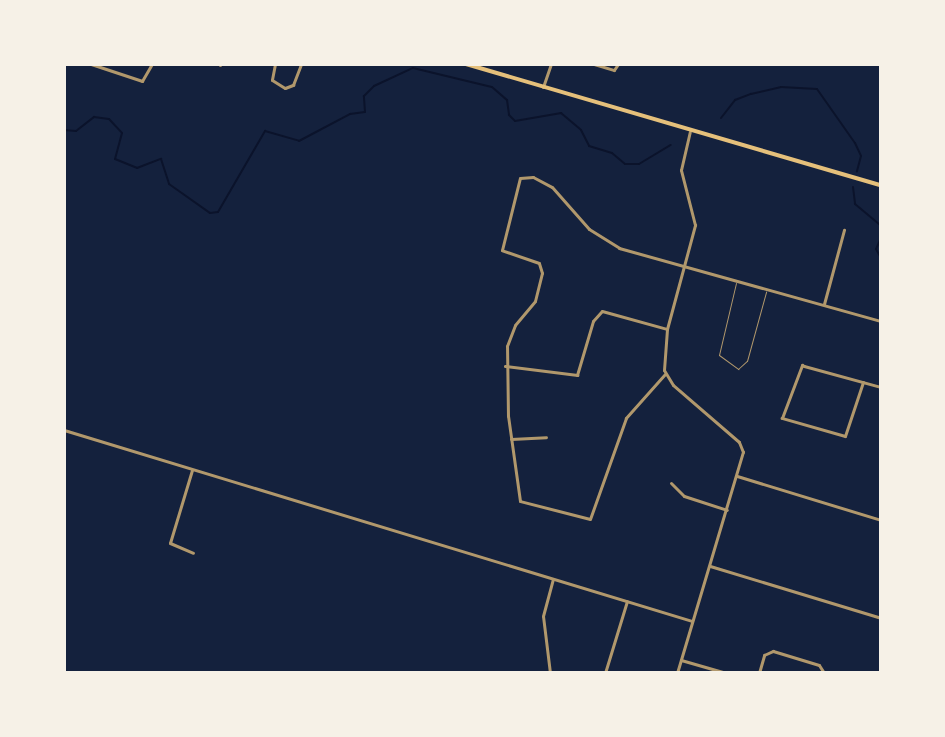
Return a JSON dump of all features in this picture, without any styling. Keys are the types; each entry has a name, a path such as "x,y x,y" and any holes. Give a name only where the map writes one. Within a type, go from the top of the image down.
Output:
{"main road":[{"path":"466,64 690,132 881,185"}],"street":[{"path":"91,64 142,81 152,64"},
{"path":"275,64 272,80 285,88 293,85 301,64"},
{"path":"543,87 551,64"},
{"path":"594,64 614,70 618,64"},
{"path":"690,132 681,170 695,216 684,266 667,329 665,374 626,418 590,519 520,501 505,366 510,335 535,301 542,273 539,263 502,250 520,178 533,177 552,187 606,242 684,266 881,321"},
{"path":"824,304 844,230"},
{"path":"505,366 577,375 593,321 602,311 667,329"},
{"path":"863,382 845,436 782,418 802,365 881,387"},
{"path":"665,374 739,442 743,452 677,673"},
{"path":"64,430 692,621"},
{"path":"511,439 546,437"},
{"path":"192,470 170,543 193,553"},
{"path":"737,476 881,520"},
{"path":"671,483 684,496 727,510"},
{"path":"710,566 881,618"},
{"path":"550,673 543,616 553,579"},
{"path":"605,673 627,601"},
{"path":"759,673 764,655 773,651 823,666 824,673"},
{"path":"681,660 726,673"}],"lane":[{"path":"737,280 719,355 738,369 747,361 767,289"}],"waterway":[{"path":"64,130 76,131 94,117 109,119 122,133 115,159 137,168 161,159 169,184 210,213 218,212 265,131 299,141 350,114 365,112 364,96 374,86 413,68 492,87 507,100 509,115 515,121 561,113 581,130 589,146 612,153 625,164 639,164 671,145"},
{"path":"721,118 735,100 751,94 781,87 817,89 855,143 861,156 857,171"},
{"path":"853,187 855,204 881,226"},
{"path":"881,238 876,249 881,258"}]}
